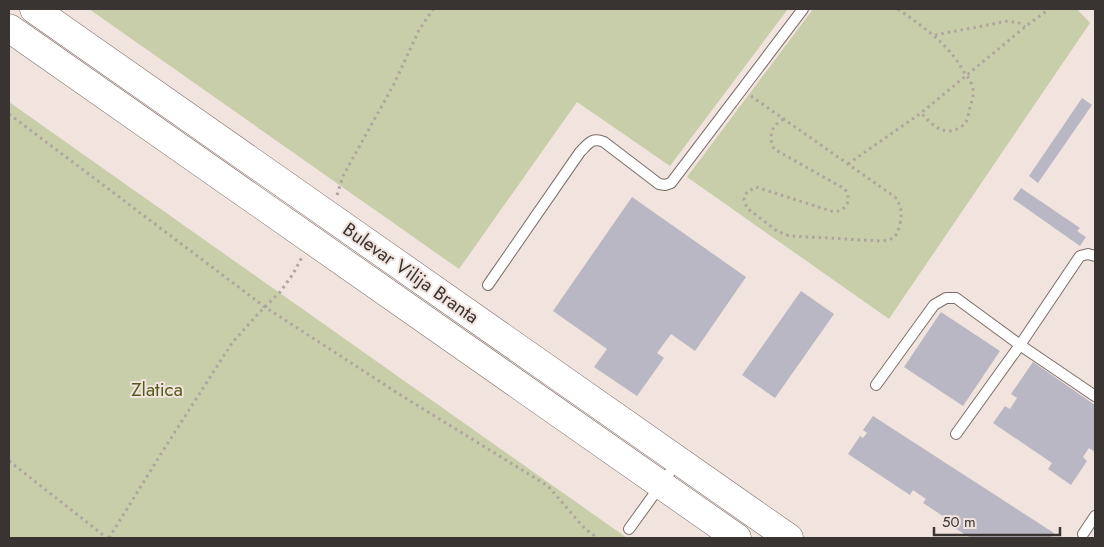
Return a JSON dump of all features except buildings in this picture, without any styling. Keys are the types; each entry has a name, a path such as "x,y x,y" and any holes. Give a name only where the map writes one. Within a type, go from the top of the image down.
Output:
{"main road":[{"name":"Bulevar Vilija Branta","path":"34,9 788,538"},
{"name":"Bulevar Vilija Branta","path":"9,28 737,538"}],"lane":[{"path":"488,285 580,152 591,141 598,139 604,142 659,184 671,183 803,9"},
{"path":"956,434 1020,345 1080,256 1088,254 1095,256"},
{"path":"876,386 934,305 946,298 956,298 1020,345 1095,396"},
{"path":"629,529 678,460"},
{"path":"1083,534 1095,516"}],"path":[{"path":"335,203 343,176 394,84 419,30 432,9"},
{"path":"898,9 934,35 957,59 973,88 973,97 962,127 952,131 939,130 921,113"},
{"path":"848,164 921,113 1049,9"},
{"path":"934,35 1008,22 1019,23 1025,27"},
{"path":"742,90 784,119 895,197 900,205 902,215 898,233 895,236 886,241 881,241 792,236 777,230 747,208 744,200 745,196 747,192 756,187 834,212 844,209 847,204 849,197 845,189 774,150 770,138 771,132 784,119"},
{"path":"9,114 265,307 399,394 548,486 585,529 598,538"},
{"path":"9,461 108,538 232,343 280,292 293,274 306,250"}],"green space":[{"path":"89,9 788,9 670,166 577,102 459,269"},
{"path":"813,9 1077,9 1090,23 889,319 687,177"},
{"name":"Zlatica","path":"9,102 627,538 9,538"}]}
